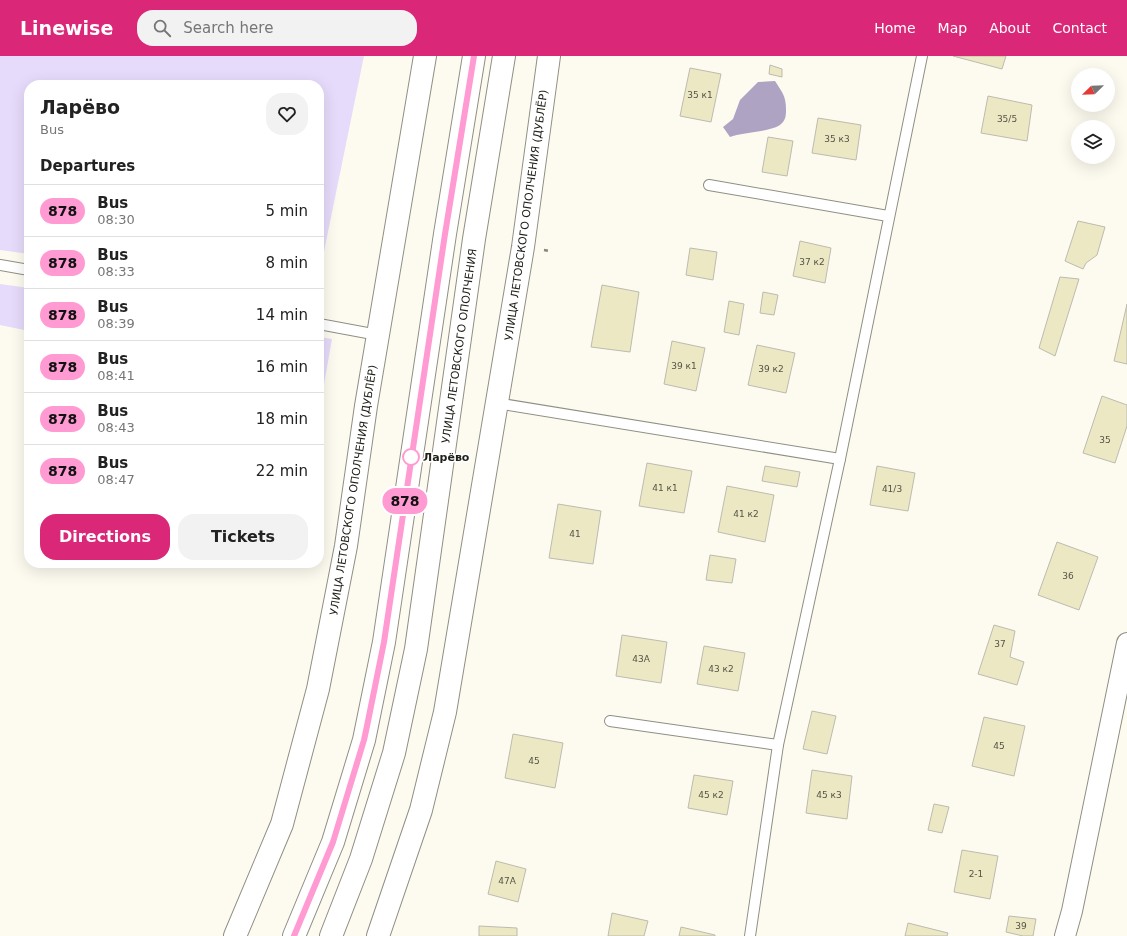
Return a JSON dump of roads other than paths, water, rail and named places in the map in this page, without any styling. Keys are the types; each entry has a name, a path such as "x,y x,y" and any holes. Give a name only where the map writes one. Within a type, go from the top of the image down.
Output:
{"street":[{"name":"УЛИЦА ЛЕТОВСКОГО ОПОЛЧЕНИЯ (ДУБЛЁР)","path":"235,936 282,824 318,689 346,546 366,406 426,56"},
{"path":"294,936 333,842 366,732 384,642 443,242 474,56"},
{"name":"УЛИЦА ЛЕТОВСКОГО ОПОЛЧЕНИЯ","path":"331,936 361,860 394,753 416,649 474,239 504,56"},
{"name":"УЛИЦА ЛЕТОВСКОГО ОПОЛЧЕНИЯ (ДУБЛЁР)","path":"378,936 421,810 445,712 522,247 549,56"},
{"path":"1065,936 1072,911 1127,643"}],"lane":[{"path":"750,936 778,745 840,459 888,216 922,56"},
{"path":"709,185 888,216"},
{"path":"0,265 24,269"},
{"path":"324,325 378,335"},
{"path":"496,403 840,459"},
{"path":"610,721 778,745"}],"place":[{"name":"Ларёво","path":"411,457"}]}
